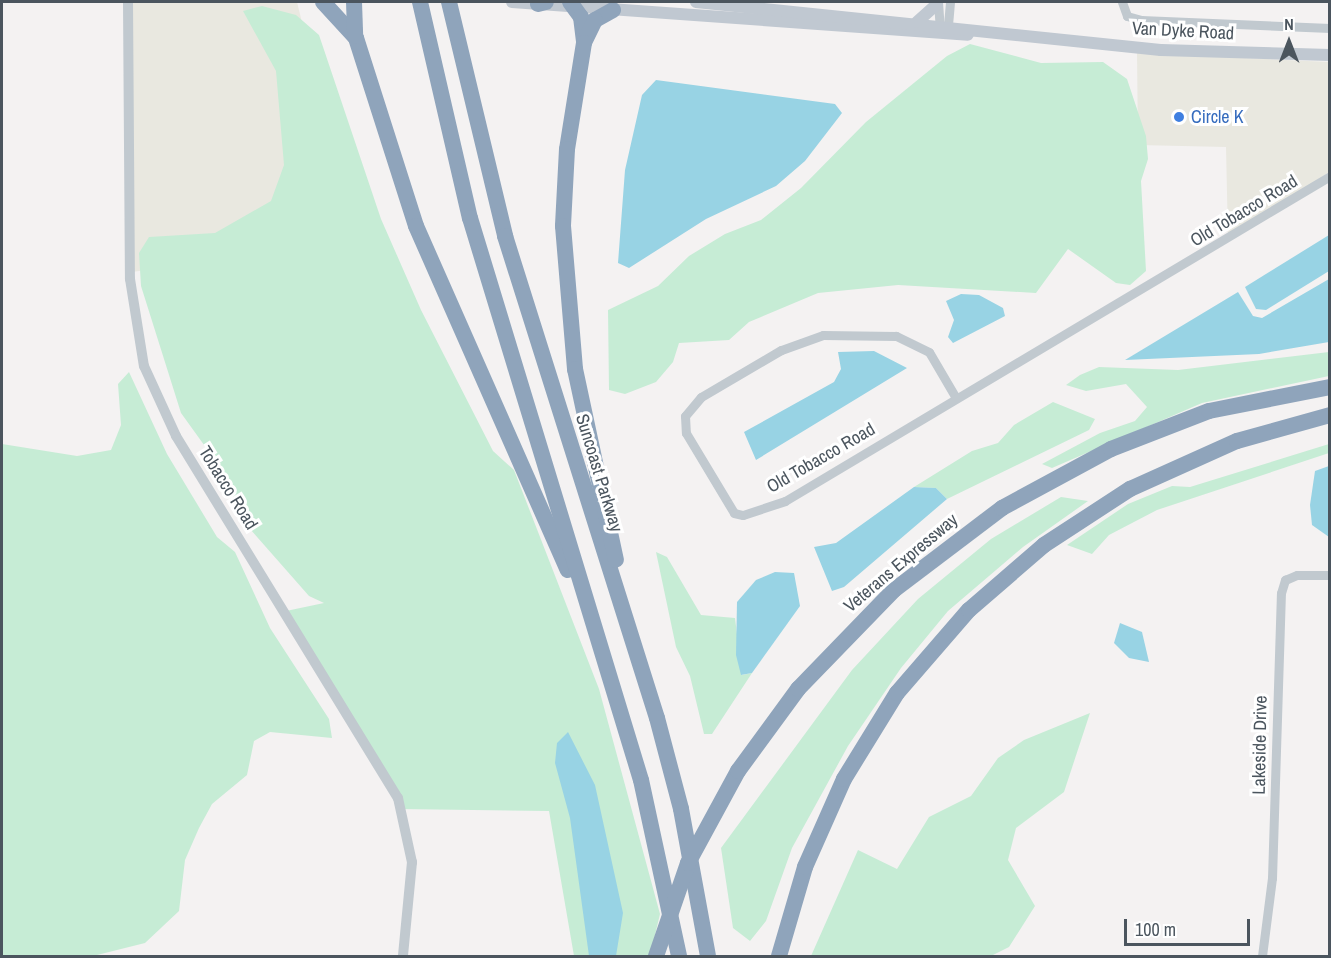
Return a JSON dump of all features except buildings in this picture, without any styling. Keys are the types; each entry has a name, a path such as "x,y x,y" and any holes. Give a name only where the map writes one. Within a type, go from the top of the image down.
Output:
{"highway":[{"path":"323,2 356,38"},
{"path":"354,2 356,38 428,256 533,480 610,672"},
{"path":"420,2 470,218 610,672 658,849 679,957"},
{"name":"Suncoast Parkway","path":"449,2 505,236 635,643 681,809 708,957"},
{"path":"573,4 584,43"},
{"path":"613,10 595,20 584,43 564,184 567,306 579,393 635,643"},
{"name":"Veterans Expressway","path":"656,957 672,904 712,816 773,720 838,644 894,590 979,524 1081,462 1165,426 1232,405 1329,387"},
{"path":"779,957 805,867 844,779 897,693 969,610 1044,545 1130,489 1237,441 1329,415"}],"main road":[{"name":"Van Dyke Road","path":"512,2 573,4 613,10 941,27 1161,50 1329,56"},
{"name":"Van Dyke Road","path":"696,2 916,22 941,27"},
{"path":"916,22 942,2"}],"street":[{"name":"Tobacco Road","path":"128,2 130,279 144,366 176,436 396,792 412,862 403,957"},
{"path":"941,27 942,2"},
{"path":"1122,2 1127,16 1141,20 1329,28"},
{"name":"Old Tobacco Road","path":"956,398 929,352 896,336 823,335 782,350 701,398 685,416 686,433 727,506 743,515 785,501 1329,176"},
{"name":"Lakeside Drive","path":"1262,957 1272,879 1281,592 1285,580 1297,575 1329,575"}],"shaded area":[{"path":"133,2 297,2 355,240 132,272"},
{"path":"1137,53 1329,62 1329,172 1228,239 1226,147 1138,145"}],"green space":[{"path":"262,6 296,15 319,35 381,219 421,310 493,451 514,470 599,689 660,914 650,956 574,956 549,811 398,809 386,778 286,611 324,603 309,596 236,513 230,481 181,413 141,286 139,253 149,237 215,233 271,201 284,165 276,71 243,11"},
{"path":"970,44 1041,63 1103,62 1127,79 1146,136 1148,159 1141,181 1146,271 1130,285 1116,283 1068,249 1036,293 898,285 818,293 749,322 729,340 679,343 673,362 656,382 625,394 609,390 608,310 658,286 689,256 725,234 761,220 801,188 866,122 947,56"},
{"path":"1329,352 1329,376 1202,403 1052,468 1042,464 1100,433 1135,421 1147,407 1126,384 1086,391 1066,385 1080,375 1099,367 1178,370"},
{"path":"129,372 167,454 217,537 235,552 270,628 329,719 332,738 270,732 254,741 247,775 212,804 199,828 185,860 179,911 145,943 93,956 2,956 2,444 77,456 111,450 121,425 118,384"},
{"path":"1053,402 1095,419 1089,430 947,499 936,488 914,487 972,451 998,443 1014,425"},
{"path":"1329,444 1329,453 1157,510 1109,535 1092,554 1067,545 1128,504 1172,486 1190,487"},
{"path":"1061,497 1088,501 1023,547 948,611 901,668 848,746 792,848 766,921 750,941 733,928 721,848 852,670 918,599 991,539"},
{"path":"656,552 667,557 701,615 735,618 742,675 752,673 712,734 704,734 690,676 676,647"},
{"path":"1090,713 1064,792 1016,828 1008,860 1035,906 1009,947 991,956 811,956 858,850 897,869 929,817 971,796 998,758 1024,740"}],"water":[{"path":"656,80 835,104 842,113 805,161 776,186 706,219 629,268 618,263 625,170 642,95"},
{"path":"1329,235 1329,271 1266,310 1256,309 1245,287"},
{"path":"1329,279 1329,342 1259,354 1125,360 1238,292 1253,316 1262,318"},
{"path":"961,294 979,295 1003,308 1005,316 953,343 948,337 954,320 946,301"},
{"path":"874,351 907,368 756,460 744,432 834,382 841,369 838,352"},
{"path":"1330,466 1329,537 1312,525 1310,505 1315,471"},
{"path":"914,487 936,488 947,499 844,587 832,591 814,547 836,543"},
{"path":"775,572 794,573 800,606 752,673 741,675 736,655 737,602 756,580"},
{"path":"1120,623 1142,632 1149,662 1129,658 1114,643"},
{"path":"568,732 595,785 623,913 616,956 589,956 570,818 555,763 557,743"}],"place":[{"name":"Circle K","path":"1179,117"}]}
